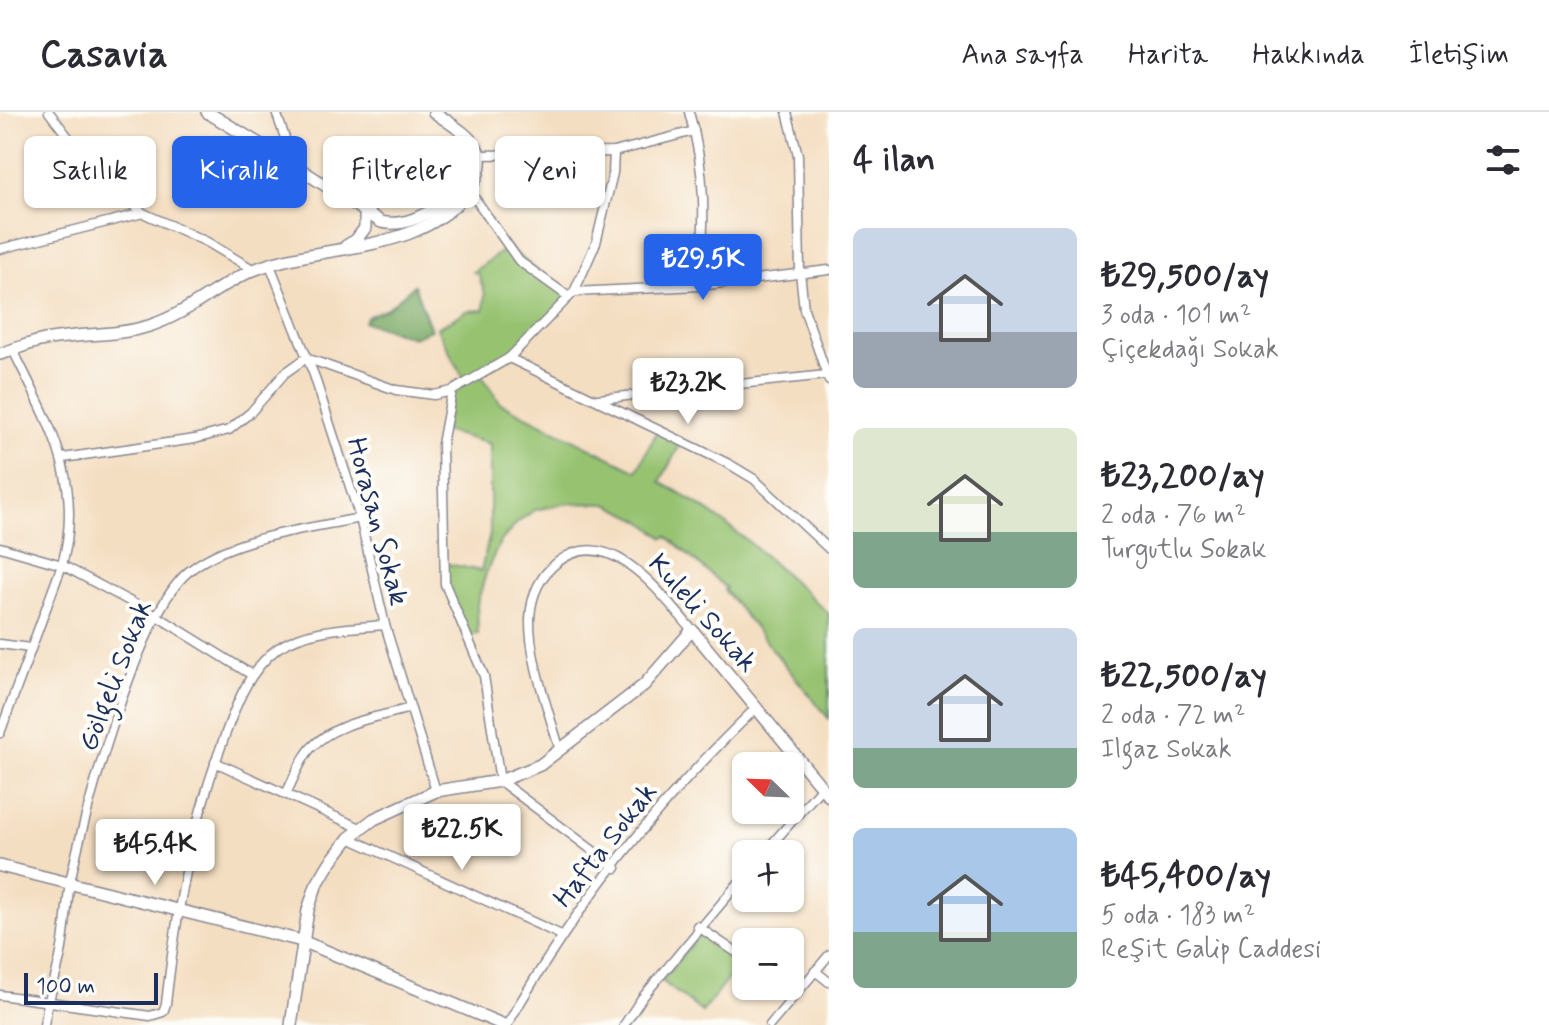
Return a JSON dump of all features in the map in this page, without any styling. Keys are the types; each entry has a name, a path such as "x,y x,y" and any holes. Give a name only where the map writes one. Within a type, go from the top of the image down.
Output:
{"main road":[{"path":"207,112 246,136"},
{"path":"434,112 471,139 481,155 479,171"},
{"path":"307,174 381,222 399,223 435,208"},
{"path":"0,354 39,341 110,334 150,325 183,313 254,270 386,240 417,229 452,208"},
{"path":"334,251 361,235 367,224 365,213"},
{"path":"291,1025 302,941 316,886 349,838 388,812 436,791 520,775 560,751 644,685 692,630"},
{"name":"Kuleli Sokak","path":"692,630 825,792"},
{"path":"0,866 302,941 506,1025"}],"street":[{"path":"49,112 104,184 143,213 207,242 254,270"},
{"path":"276,112 284,136"},
{"path":"689,112 704,180 704,235 699,286"},
{"path":"597,399 827,378 804,309 800,272 798,155 787,112"},
{"path":"481,155 614,152 694,131"},
{"path":"63,458 195,439 229,430 251,412 285,373 306,358 396,390 434,395 452,391 509,358 571,294 596,243 608,197 614,152"},
{"path":"479,205 508,247 527,268 571,294 699,286 829,270"},
{"path":"1,247 143,213"},
{"name":"Horasan Sokak","path":"270,265 314,375 360,518 385,625 436,791"},
{"path":"0,733 62,565 69,541 70,518 63,458 13,350"},
{"path":"509,358 729,464 754,479 829,549"},
{"path":"452,391 442,444 445,584 484,676 500,781 614,866"},
{"name":"Gölgeli Sokak","path":"44,1025 63,944 70,884 97,782 128,683 170,591 187,572 229,549 360,518"},
{"path":"0,547 62,565 157,616 252,675"},
{"name":"Kuleli Sokak","path":"560,751 532,646 530,622 532,599 541,580 554,564 570,553 589,550 615,555 647,578 692,630"},
{"path":"0,995 150,1016 163,1012 178,911 196,822 232,716 252,675 267,656 296,638 353,627 385,625"},
{"path":"0,644 30,648"},
{"name":"Hafta Sokak","path":"506,1025 561,935 662,804 757,707"},
{"path":"286,794 308,751 322,738 336,729 410,708"},
{"path":"215,762 360,828"},
{"path":"777,840 825,792"},
{"path":"349,838 561,935"},
{"path":"624,1025 698,926 732,889"},
{"path":"698,926 732,949"},
{"path":"804,984 829,955"},
{"path":"815,971 829,982"},
{"path":"770,1025 791,1000"}],"green space":[{"path":"508,247 569,297 509,358 481,374 500,403 637,471 658,429 682,441 660,482 728,526 829,614 829,719 724,590 726,588 667,536 664,538 641,520 607,504 567,503 535,510 517,523 500,542 487,570 477,604 478,634 467,636 453,608 444,563 481,571 490,534 490,444 444,431 452,391 466,383 437,328 467,311 484,310 485,294 478,273 473,272"},
{"path":"414,285 431,330 413,337 364,322 367,317 389,307"},
{"path":"701,932 732,955 732,974 702,1012 662,981"}]}
